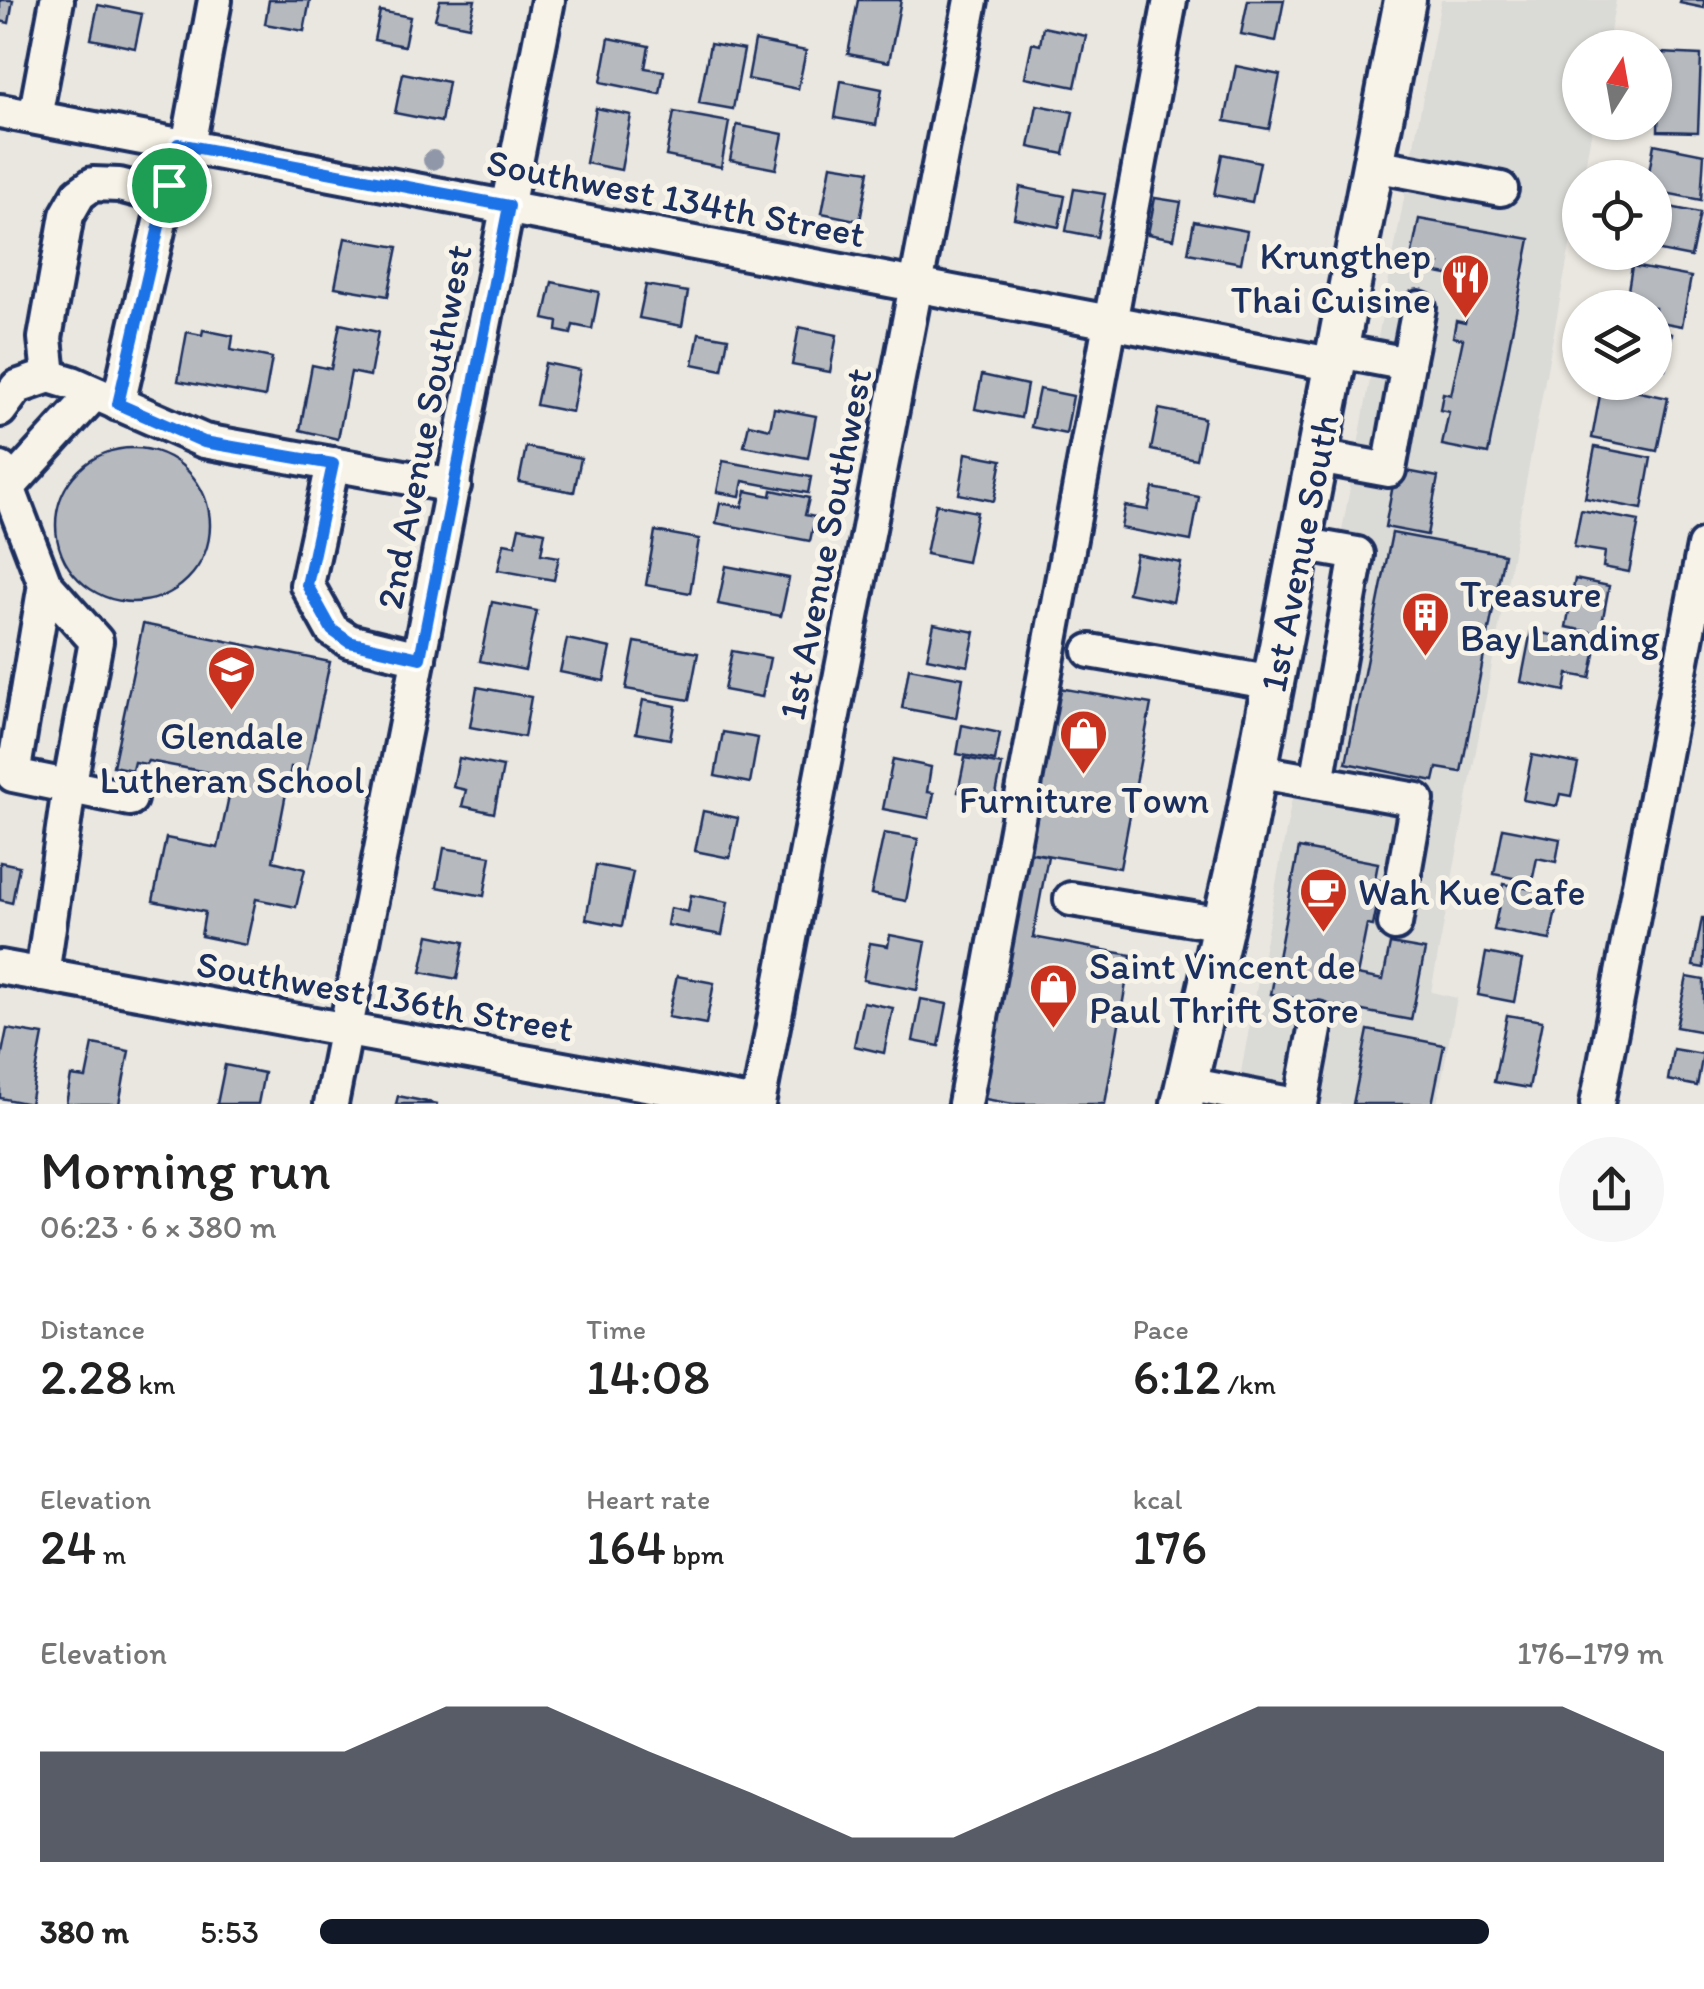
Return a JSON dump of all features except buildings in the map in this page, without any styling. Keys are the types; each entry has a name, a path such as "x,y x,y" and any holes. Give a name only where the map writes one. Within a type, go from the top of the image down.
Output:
{"main road":[{"name":"1st Avenue South","path":"1184,1094 1274,683 1405,0"}],"street":[{"path":"35,117 58,0"},
{"path":"42,974 69,788 96,642 45,584 4,477 106,399 183,145 215,0"},
{"name":"2nd Avenue Southwest","path":"331,1104 548,0"},
{"name":"1st Avenue Southwest","path":"757,1104 971,0"},
{"path":"965,1104 1170,0"},
{"name":"Southwest 134th Street","path":"0,111 1108,322 1337,358 1408,364"},
{"path":"1374,165 1501,189"},
{"path":"49,376 45,338 66,215 79,194 92,184 118,184 166,197"},
{"path":"1318,457 1389,470 1419,308"},
{"path":"0,410 17,387 49,376 72,382 204,442 454,486"},
{"path":"333,464 307,585 332,630 349,642 420,658"},
{"path":"1301,544 1357,554 1317,782"},
{"path":"1597,1104 1704,546"},
{"path":"45,584 13,775 130,799"},
{"path":"1090,651 1274,683"},
{"path":"1255,770 1417,800 1395,924"},
{"path":"1071,899 1223,924"},
{"name":"Southwest 136th Street","path":"0,967 757,1104"},
{"path":"1301,1104 1317,1019"},
{"path":"1184,1094 1290,1104"}],"shaded area":[{"path":"1441,0 1616,0 1610,30 1562,30 1562,140 1590,140 1586,160 1562,160 1562,270 1565,270 1431,992 1457,998 1437,1104 1235,1104"}],"place":[{"name":"Krungthep Thai Cuisine","path":"1466,320"},
{"name":"Treasure Bay Landing","path":"1425,658"},
{"name":"Glendale Lutheran School","path":"232,712"},
{"name":"Furniture Town","path":"1084,776"},
{"name":"Wah Kue Cafe","path":"1323,934"},
{"name":"Saint Vincent de Paul Thrift Store","path":"1054,1030"}],"route":[{"path":"178,144 509,206 420,658 349,642 332,630 307,585 333,464 204,442 118,404 169,185 178,144"}]}
